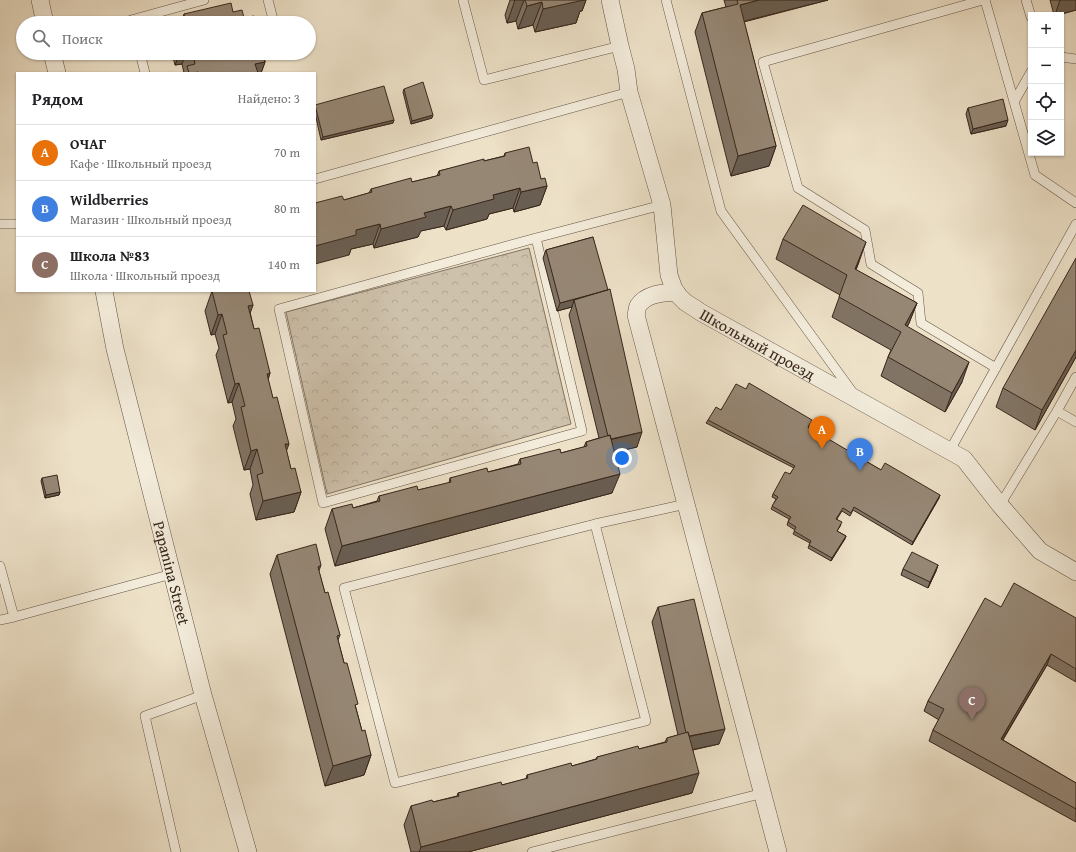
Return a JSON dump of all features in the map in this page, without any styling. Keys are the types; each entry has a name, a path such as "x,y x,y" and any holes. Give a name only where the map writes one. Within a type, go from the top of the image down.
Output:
{"street":[{"path":"40,0 43,16"},
{"name":"Школьный проезд","path":"610,0 626,69 629,92 662,205 669,275 679,296 692,307 964,459 1000,505 1040,551 1076,572"},
{"path":"54,60 57,72"},
{"name":"Papanina Street","path":"104,292 116,349 203,695 248,852"},
{"path":"676,292 657,294 646,298 638,306 636,315 778,852"}],"lane":[{"path":"146,16 204,0"},
{"path":"268,0 272,16"},
{"path":"463,0 484,80 620,46"},
{"path":"666,0 721,211 857,399"},
{"path":"996,368 921,323 918,293 870,264 865,230 798,188 763,62 984,0 1035,175 1076,203"},
{"path":"1026,0 1030,12"},
{"path":"1064,57 1076,59"},
{"path":"142,60 145,72"},
{"path":"1014,102 1028,77"},
{"path":"316,178 629,92"},
{"path":"536,238 582,431 323,503 279,309 536,238 662,205"},
{"path":"0,224 16,224"},
{"path":"950,452 1076,224"},
{"path":"1000,505 1076,377"},
{"path":"1057,411 1076,422"},
{"path":"595,524 646,721 395,783 344,588 595,524 686,504"},
{"path":"0,566 14,616"},
{"path":"0,620 172,574"},
{"path":"176,852 145,716 203,695"},
{"path":"532,852 762,793"}],"green space":[{"path":"529,248 571,424 327,494 286,312"}],"building":[{"path":"525,0 584,0 543,9 542,2 527,6"},
{"path":"737,0 759,0 740,5 776,146 738,156 702,13 738,4"},
{"path":"231,3 233,12 242,10 244,16 184,16 184,14"},
{"path":"194,60 265,60 265,62 255,64 258,72 189,72 187,66 195,64"},
{"path":"423,82 433,115 412,121 404,89"},
{"path":"384,86 394,120 323,137 316,105"},
{"path":"1003,99 1008,120 973,129 968,108"},
{"path":"529,147 533,163 537,162 541,179 545,178 547,186 521,192 520,188 493,195 494,199 453,210 451,206 424,213 426,217 381,229 380,224 356,230 356,235 316,246 316,203 342,196 344,200 372,192 371,189 411,178 412,182 440,175 439,171 484,159 484,161 505,156 505,153"},
{"path":"803,205 866,242 855,269 917,303 905,325 969,362 952,393 888,357 901,332 839,297 847,275 783,239"},
{"path":"593,237 608,290 560,303 546,250"},
{"path":"1076,258 1076,350 1042,410 1003,388"},
{"path":"610,289 642,432 611,439 610,435 608,436 574,300"},
{"path":"212,292 249,292 253,305 248,306 254,329 259,328 270,373 267,374 273,398 277,397 289,444 285,444 291,469 295,468 301,492 263,501 257,475 263,473 257,449 251,451 241,407 245,406 239,383 235,384 223,335 227,334 222,314 218,315"},
{"path":"749,383 812,420 808,427 881,470 885,463 940,495 913,542 854,507 851,513 843,508 836,519 842,522 837,531 846,536 832,558 809,545 811,541 794,531 796,527 788,522 791,517 772,506 778,497 773,494 785,472 790,474 795,466 708,420 716,407 721,410 736,384 746,389"},
{"path":"610,435 620,474 342,546 332,509 352,504 353,508 380,501 379,496 417,486 418,490 451,482 450,478 487,468 488,472 521,464 520,459 560,449 561,453 587,446 586,442"},
{"path":"57,475 60,492 46,495 42,478"},
{"path":"316,544 321,565 318,567 325,593 328,592 340,635 337,636 344,663 347,663 358,704 355,705 362,731 365,730 371,755 333,766 277,555"},
{"path":"912,552 938,565 930,582 903,569"},
{"path":"1014,583 1076,618 1076,669 1051,654 1001,739 1076,783 1076,809 933,730 944,709 928,701 985,598 1001,607"},
{"path":"694,599 725,729 689,736 688,732 686,733 658,607"},
{"path":"688,732 699,773 421,847 411,806 432,800 433,802 459,796 458,793 501,782 502,785 528,778 527,775 571,763 572,766 597,759 597,757 638,746 639,749 667,742 667,738"}],"place":[{"name":"ОЧАГ","path":"822,449"},
{"name":"Wildberries","path":"860,471"},
{"name":"Школа №83","path":"972,720"}]}
